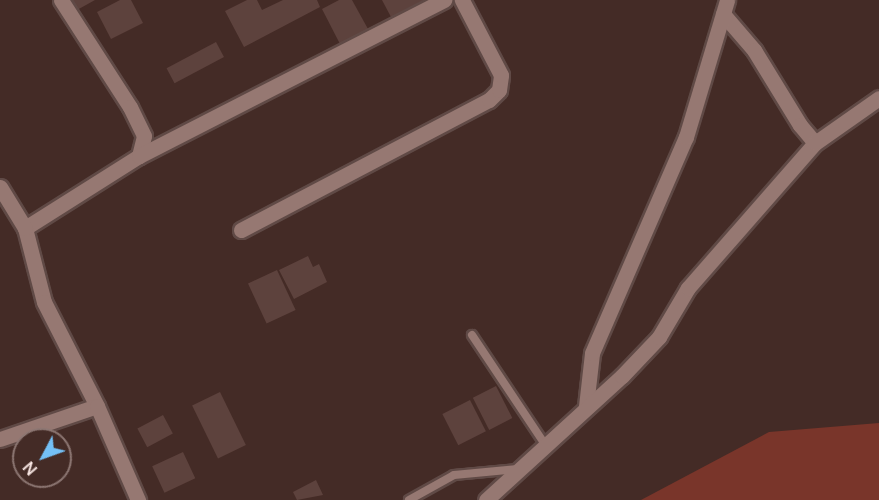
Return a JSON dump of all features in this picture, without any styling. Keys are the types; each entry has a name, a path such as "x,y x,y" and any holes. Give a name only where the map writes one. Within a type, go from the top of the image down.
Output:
{"street":[{"path":"61,0 130,107 144,136 139,156"},
{"path":"25,228 139,156 444,0"},
{"path":"241,230 489,100 499,90 501,75 462,0"},
{"path":"725,7 800,125 815,143"},
{"path":"586,406 592,353 687,137 725,7"},
{"path":"486,500 544,443 622,376 659,337 687,288 815,143 879,98"},
{"path":"0,187 25,228 44,302 97,406 138,500"},
{"path":"0,439 97,406"}],"lane":[{"path":"472,335 544,443"},
{"path":"409,500 454,475 493,468 520,469"}],"shaded area":[{"path":"879,423 879,500 641,500 769,432"}],"building":[{"path":"71,0 95,0 77,10"},
{"path":"120,0 131,0 143,23 111,39 97,12"},
{"path":"247,0 257,0 262,10 283,0 317,0 320,7 244,47 225,11"},
{"path":"339,0 352,0 368,29 340,44 322,9"},
{"path":"382,0 424,0 391,17"},
{"path":"216,42 224,57 175,83 167,68"},
{"path":"308,256 313,267 319,264 327,282 294,299 279,270"},
{"path":"277,270 296,310 267,323 248,284"},
{"path":"496,386 512,418 489,430 473,398"},
{"path":"220,392 246,445 218,459 192,406"},
{"path":"470,400 486,431 458,445 442,414"},
{"path":"163,415 173,434 147,447 137,429"},
{"path":"183,452 195,478 164,493 152,466"},
{"path":"316,480 323,495 297,500 293,492"}]}
